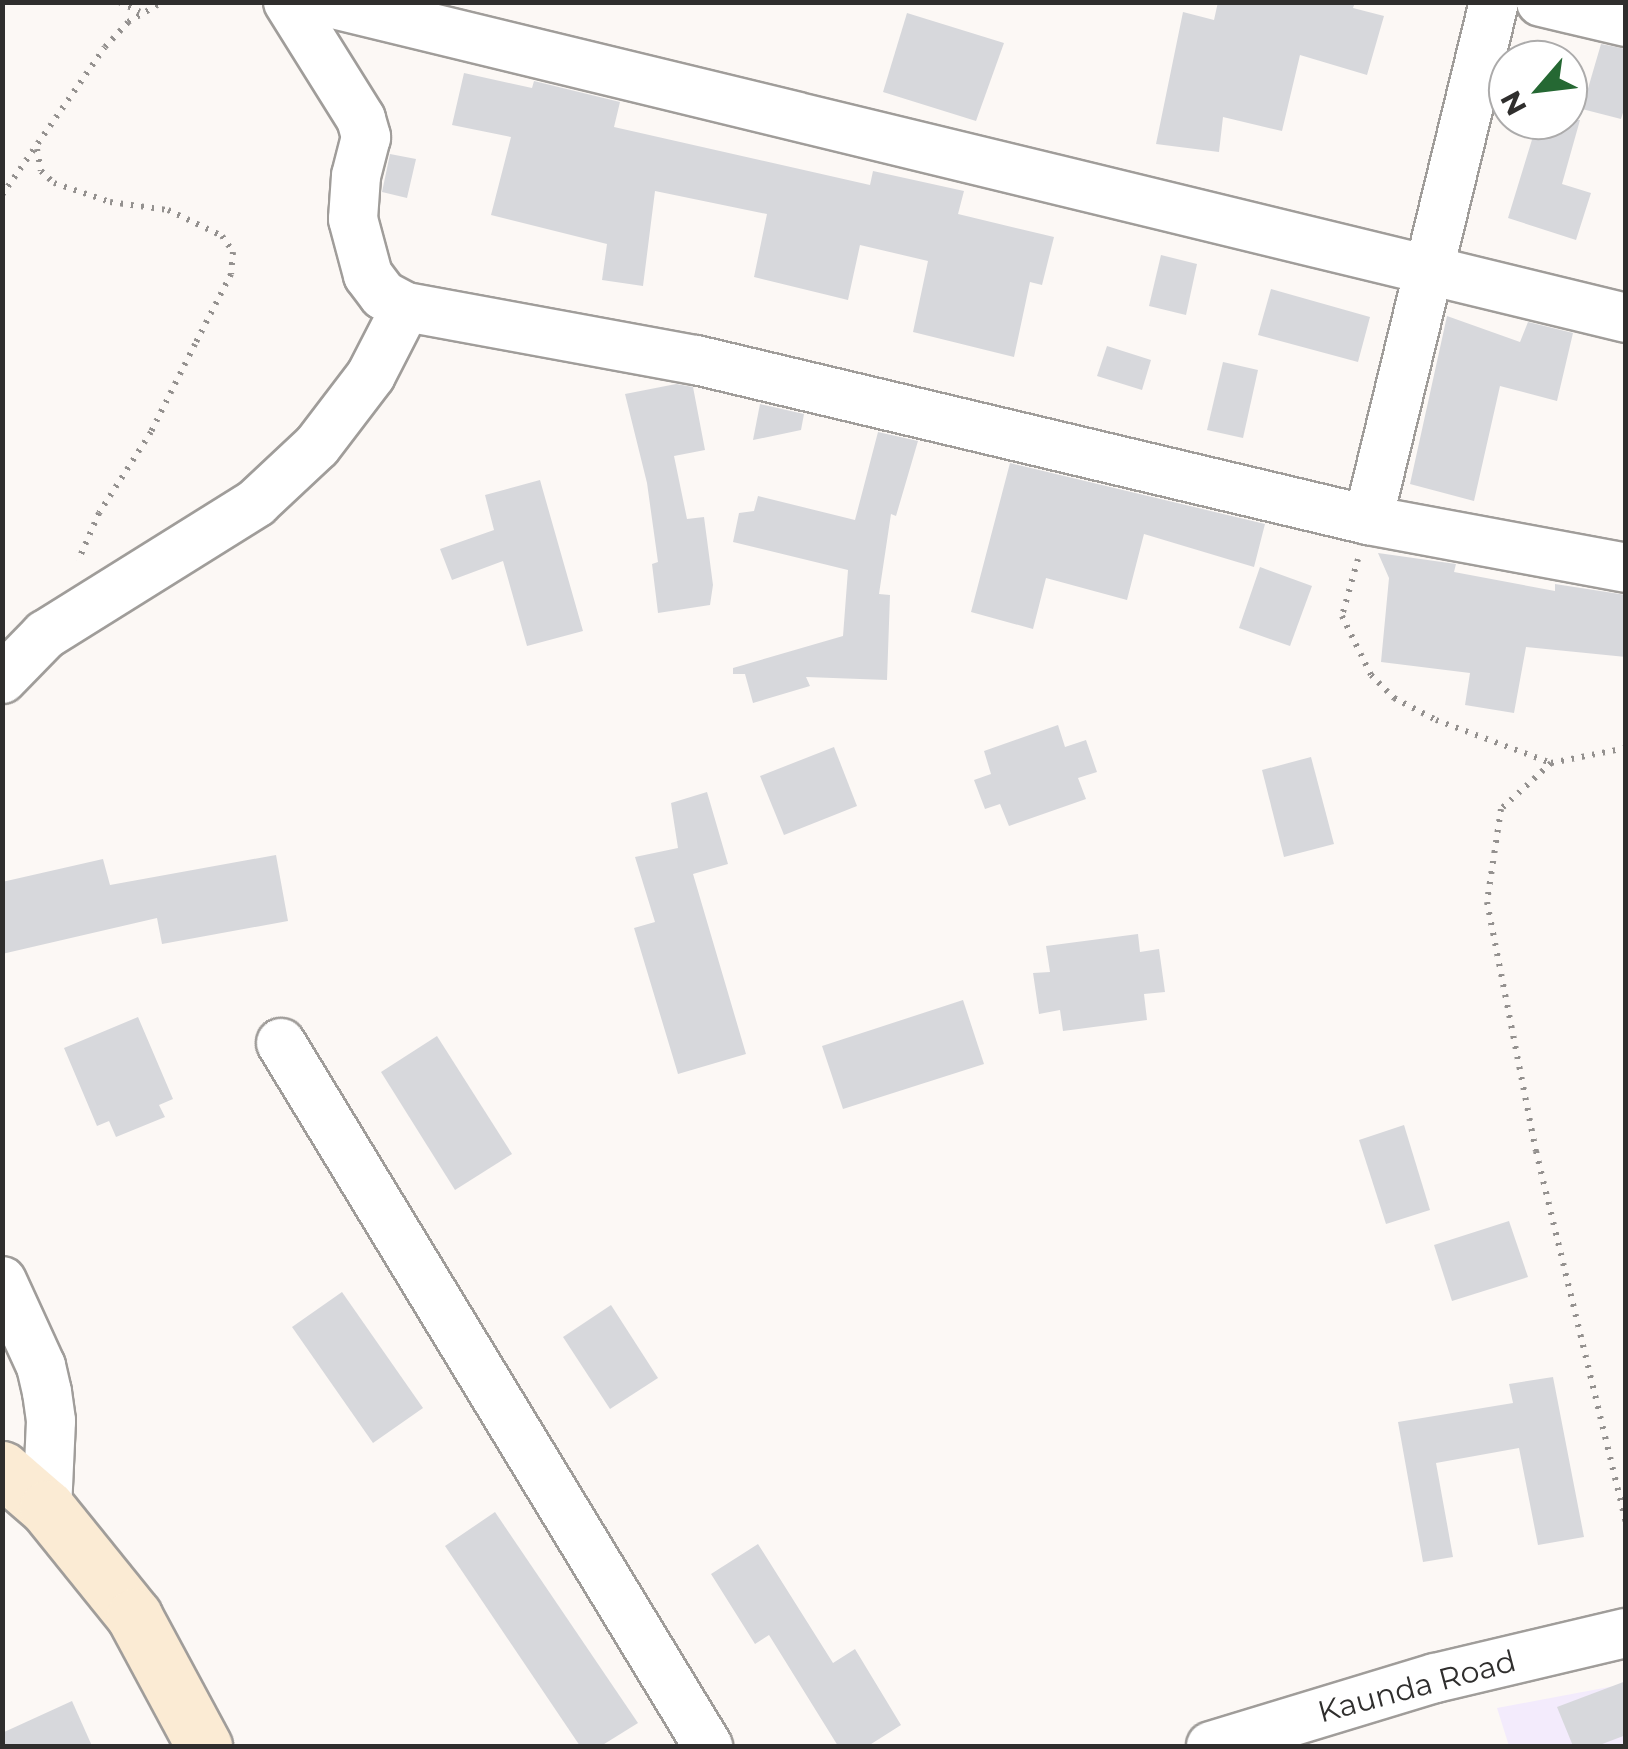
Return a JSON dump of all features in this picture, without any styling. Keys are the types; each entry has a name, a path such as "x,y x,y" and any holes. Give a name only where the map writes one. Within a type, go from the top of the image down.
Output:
{"street":[{"path":"288,2 361,119 366,138 356,176 353,219 368,276 383,295 406,307 696,360 1368,520 1626,568"},
{"path":"325,2 1626,318"},
{"path":"1368,520 1494,2"},
{"path":"1540,2 1626,22"},
{"path":"2,679 45,634 268,492 317,446 370,375 406,307"},
{"path":"281,1043 708,1746"},
{"path":"2,1281 41,1366 47,1392 47,1508"},
{"path":"2,1469 47,1508 134,1616 204,1746"},
{"name":"Kaunda Road","path":"1211,1746 1435,1678 1626,1633"}],"path":[{"path":"119,2 142,12"},
{"path":"2,195 104,47 142,12 162,2"},
{"path":"37,149 41,170 54,184 110,202 168,210 222,236 233,252 230,274 204,327 150,432 99,513 76,565"},
{"path":"1368,520 1342,616 1371,675 1394,698 1436,720 1551,763 1626,748"},
{"path":"1551,763 1502,809 1487,902 1536,1151 1626,1522"}],"shaded area":[{"path":"1625,1684 1625,1746 1509,1746 1497,1708"}],"building":[{"path":"1218,2 1355,2 1353,8 1384,16 1367,75 1300,55 1282,131 1223,117 1219,152 1156,144 1183,12 1214,20"},
{"path":"907,13 1004,43 976,121 883,92"},
{"path":"1601,44 1626,49 1626,103 1621,119 1588,111 1588,88"},
{"path":"464,73 532,88 534,81 620,102 614,127 870,185 873,171 964,191 958,214 1054,237 1042,285 1030,282 1014,357 913,332 928,261 860,245 848,300 754,277 767,214 655,191 643,286 602,280 607,244 491,215 511,137 452,125"},
{"path":"1532,140 1574,140 1562,184 1591,193 1576,240 1508,218"},
{"path":"390,154 416,159 407,198 382,192"},
{"path":"1161,255 1197,264 1186,315 1149,306"},
{"path":"1271,289 1370,317 1358,362 1258,335"},
{"path":"1447,316 1520,342 1528,322 1573,333 1557,401 1500,386 1474,501 1410,484"},
{"path":"1107,346 1151,360 1142,390 1097,376"},
{"path":"1223,362 1258,370 1243,438 1207,430"},
{"path":"676,384 693,387 705,450 674,456 687,519 704,517 713,585 710,605 658,613 652,564 658,562 647,483 625,394"},
{"path":"760,404 804,414 801,430 753,440"},
{"path":"878,432 918,441 896,516 891,514 879,594 890,595 887,680 806,677 810,686 753,703 745,674 733,674 733,668 843,636 848,570 733,542 739,513 754,511 758,496 855,520"},
{"path":"1010,463 1265,524 1254,567 1144,534 1127,600 1046,578 1033,629 971,612"},
{"path":"540,480 583,631 527,646 503,561 452,580 440,549 494,530 485,495"},
{"path":"1378,553 1456,564 1454,572 1555,591 1555,584 1626,595 1626,657 1526,647 1514,713 1465,705 1470,673 1381,662 1389,578"},
{"path":"1260,567 1312,586 1290,646 1239,628"},
{"path":"1058,725 1065,747 1086,740 1097,772 1078,778 1086,799 1009,826 1000,804 985,809 974,780 991,774 984,751"},
{"path":"834,747 857,806 784,835 760,776"},
{"path":"1311,757 1334,844 1284,857 1262,770"},
{"path":"707,792 728,864 693,874 746,1054 678,1074 634,928 655,922 635,857 678,848 671,803"},
{"path":"276,855 288,921 162,944 157,918 2,954 2,882 103,859 110,885"},
{"path":"1138,934 1140,952 1159,949 1165,992 1144,994 1147,1020 1063,1031 1060,1010 1039,1014 1033,973 1050,972 1046,946"},
{"path":"963,1000 984,1064 843,1109 822,1046"},
{"path":"138,1017 173,1099 159,1105 165,1117 116,1137 109,1121 97,1126 64,1048"},
{"path":"437,1036 512,1154 455,1190 381,1072"},
{"path":"1404,1125 1430,1210 1386,1224 1359,1140"},
{"path":"1509,1221 1528,1277 1452,1301 1434,1245"},
{"path":"342,1292 423,1408 373,1443 292,1327"},
{"path":"611,1305 658,1378 610,1409 563,1337"},
{"path":"1553,1377 1584,1537 1538,1545 1519,1448 1436,1463 1453,1557 1423,1562 1398,1422 1513,1403 1509,1384"},
{"path":"495,1512 638,1723 601,1746 580,1746 445,1546"},
{"path":"758,1544 833,1663 855,1649 901,1725 868,1746 838,1746 769,1635 755,1644 711,1574"},
{"path":"1626,1681 1626,1735 1597,1746 1573,1746 1557,1707"},
{"path":"72,1701 92,1746 2,1746 2,1733"}]}
